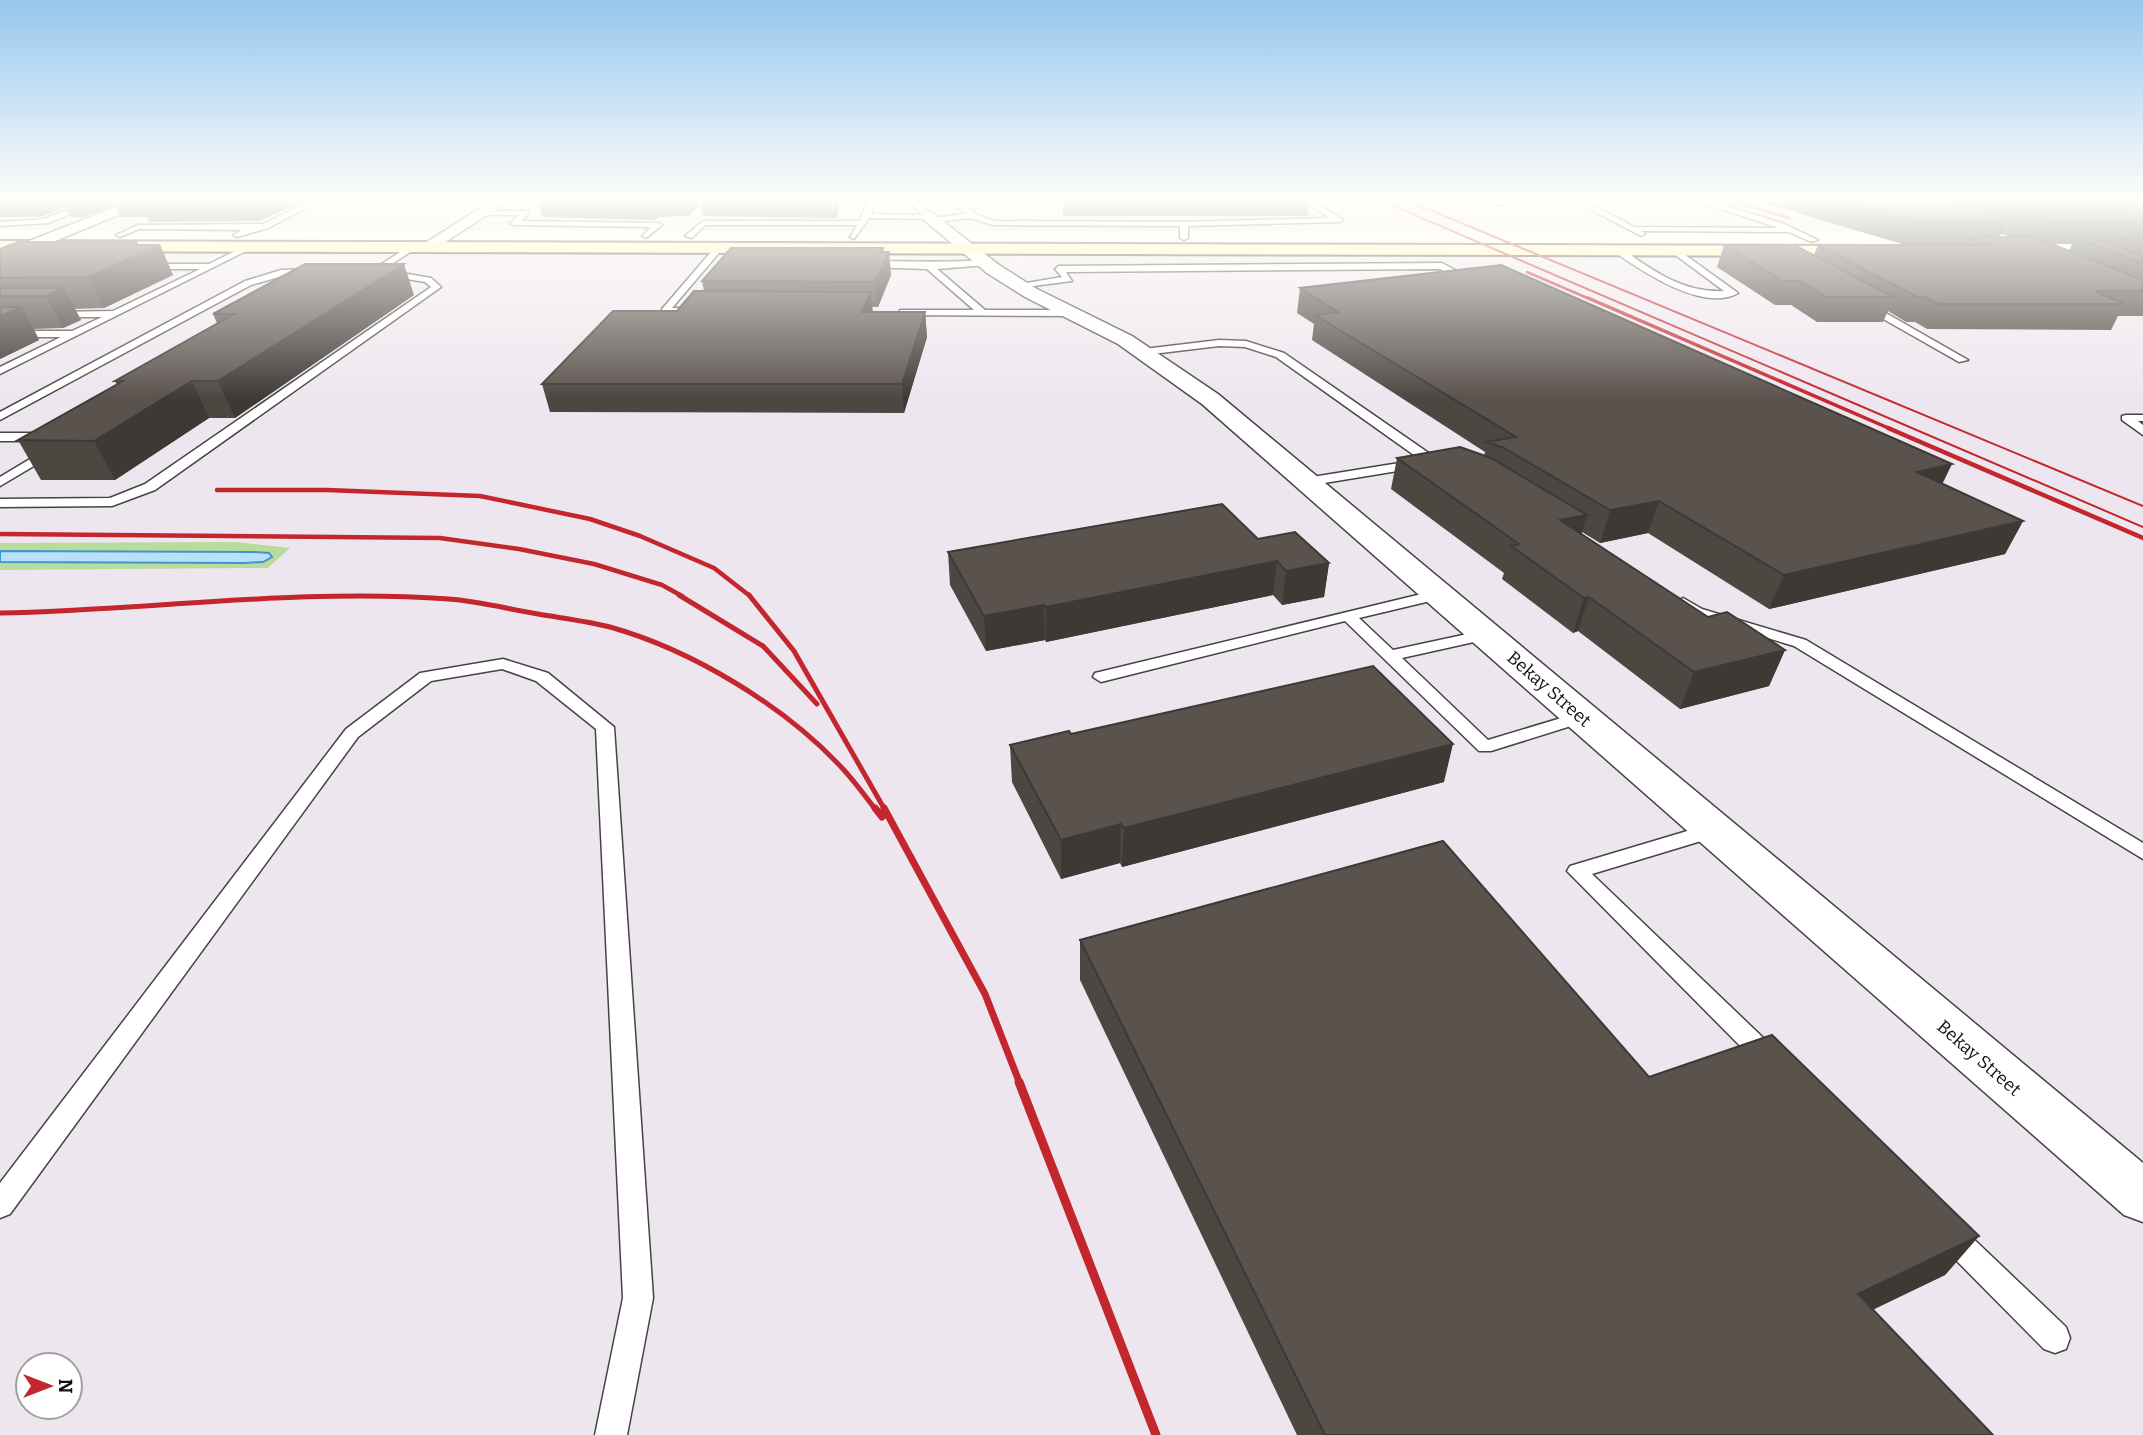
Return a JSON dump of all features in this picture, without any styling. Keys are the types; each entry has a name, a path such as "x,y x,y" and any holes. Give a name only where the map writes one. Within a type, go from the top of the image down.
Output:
{"street":[{"name":"Bekay Street","path":"996,265 1018,285 1144,352 1210,399 2143,1197"}],"lane":[{"path":"375,271 386,265"},
{"path":"705,265 665,311 706,311"},
{"path":"921,265 930,267 982,312"},
{"path":"1641,265 1672,285 1710,296 1733,293 1694,265"},
{"path":"144,266 213,266"},
{"path":"0,371 213,266"},
{"path":"1018,285 1069,279 1059,269 1443,266 1471,281"},
{"path":"0,503 112,502 150,486 437,288 428,280 375,271 362,272"},
{"path":"0,416 248,284 281,273 321,272"},
{"path":"1854,299 1962,360"},
{"path":"886,312 1071,313"},
{"path":"38,314 115,314"},
{"path":"0,334 75,334"},
{"path":"1144,352 1219,343 1246,344 1280,355 1432,462 1458,471"},
{"path":"2143,418 2126,418 2143,431"},
{"path":"0,437 62,440 0,482"},
{"path":"1306,482 1432,462"},
{"path":"1101,677 1438,595"},
{"path":"1674,598 1698,612 1800,643 2143,852"},
{"path":"1348,616 1485,747 1581,717"},
{"path":"1390,656 1486,635"},
{"path":"0,1205 352,733 426,677 503,664 542,677 605,727 638,1298 611,1435"},
{"path":"1714,830 1577,872 1786,1075"},
{"path":"1935,1221 2055,1338"}],"shaded area":[{"path":"0,265 2143,265 2143,1435 0,1435"}],"green space":[{"path":"237,542 290,548 268,568 0,570 0,543"}],"water":[{"path":"0,551 255,552 269,553 272,557 263,562 244,563 0,562"}],"building":[{"path":"0,265 115,265 88,277 0,278"},
{"path":"303,265 402,265 218,381 192,381 94,441 18,440 234,314 213,314"},
{"path":"716,265 883,265 875,282 702,281"},
{"path":"1501,265 1952,464 1917,472 2023,521 1784,575 1659,501 1610,510 1504,448 1487,442 1516,437 1315,315 1338,312 1300,288"},
{"path":"1757,265 1832,265 1894,297 1827,297 1800,281 1783,281"},
{"path":"1856,265 2105,265 2143,280 2143,291 2095,291 2124,304 1938,304 1925,297 1917,297"},
{"path":"0,288 64,288 46,296 0,296"},
{"path":"694,291 871,292 862,312 925,312 902,384 542,384 613,311 677,311"},
{"path":"0,307 22,307 0,316"},
{"path":"1460,447 1491,458 1587,515 1560,520 1708,617 1727,612 1785,650 1694,672 1589,597 1584,598 1511,546 1519,544 1397,458"},
{"path":"1222,504 1258,539 1295,532 1329,563 1286,571 1277,561 1046,607 1044,605 984,616 948,552"},
{"path":"1373,666 1453,744 1124,828 1121,824 1061,840 1010,745 1069,731 1071,734"},
{"path":"1443,841 1649,1077 1772,1035 1979,1236 1858,1294 1993,1435 1325,1435 1080,940"}],"tram line":[{"path":"1531,265 2143,527"},
{"path":"1562,265 2143,506"}],"railway":[{"path":"1527,272 1592,300"},
{"path":"1588,298 1893,430"},
{"path":"1888,428 2143,538"},
{"path":"217,490 327,490 480,496 590,519 640,536 714,568 749,596"},
{"path":"0,534 440,538 519,549 594,564 662,585 682,596"},
{"path":"679,595 763,646 817,704"},
{"path":"0,613 281,598 393,596 471,601 610,627 673,650 736,683 765,702 820,746 876,810"},
{"path":"749,596 794,651 885,810"},
{"path":"875,808 882,817"},
{"path":"884,808 985,994 1020,1084"},
{"path":"1019,1082 1156,1435"}]}
